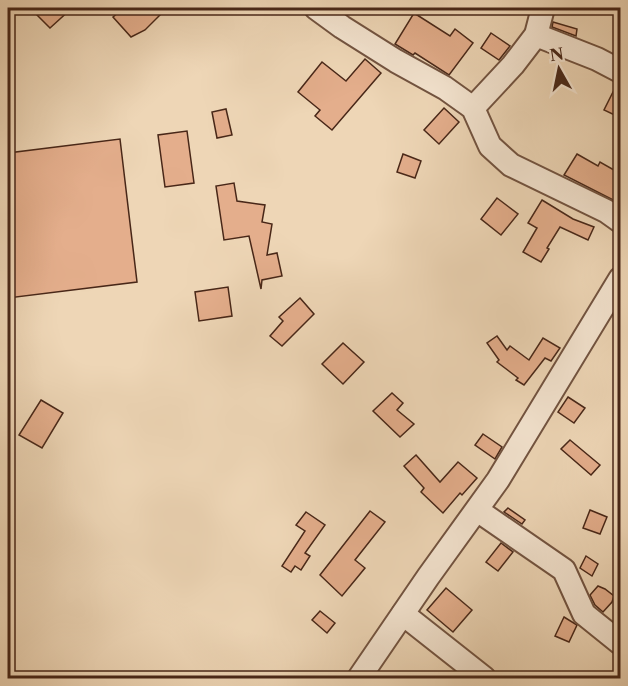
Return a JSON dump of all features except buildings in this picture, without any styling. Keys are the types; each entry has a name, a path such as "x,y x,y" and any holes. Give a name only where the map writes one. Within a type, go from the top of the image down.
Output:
{"street":[{"path":"316,8 369,44 445,88 474,108 490,146 511,165 606,212 621,222"},
{"path":"474,108 513,65 536,35 543,8"},
{"path":"536,35 597,59 621,72"},
{"path":"360,678 504,471 621,279"},
{"path":"477,510 564,570 584,614 621,643"},
{"path":"403,614 484,678"}]}
